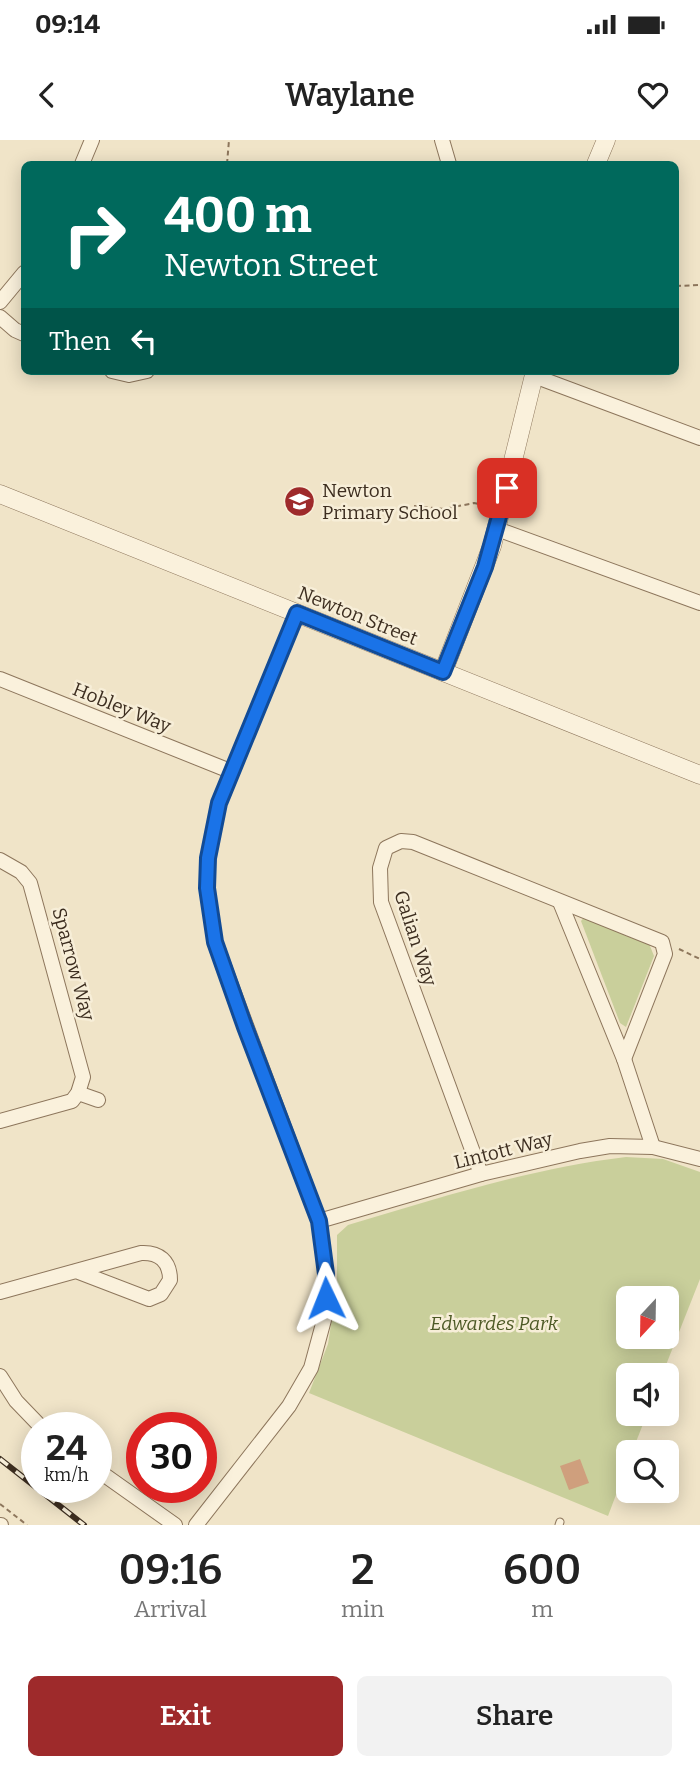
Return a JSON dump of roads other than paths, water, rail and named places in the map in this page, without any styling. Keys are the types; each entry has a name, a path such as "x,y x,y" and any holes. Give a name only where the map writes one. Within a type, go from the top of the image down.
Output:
{"street":[{"path":"83,161 92,140"},
{"path":"442,140 448,161"},
{"path":"597,161 606,140"},
{"path":"0,302 21,277"},
{"path":"0,317 21,333"},
{"path":"443,672 485,567 497,529 535,375"},
{"path":"538,375 700,438"},
{"name":"Newton Street","path":"0,494 700,775"},
{"path":"497,529 700,603"},
{"path":"196,1525 289,1406 311,1368 319,1344 326,1298 326,1274 319,1221 215,942 207,888 211,831 230,771 297,613"},
{"name":"Hobley Way","path":"0,679 230,771"},
{"name":"Galian Way","path":"481,1174 385,916 379,886 386,848 401,841 413,842 657,939 664,947 665,954 624,1059"},
{"name":"Sparrow Way","path":"0,860 21,872 30,883 37,900 82,1069 83,1077 78,1093"},
{"path":"560,902 624,1059 653,1147"},
{"path":"0,1121 64,1104 72,1101 78,1093 97,1100"},
{"name":"Lintott Way","path":"319,1221 481,1174 610,1146 653,1147 700,1159"},
{"path":"0,1292 141,1253 152,1252 167,1263 170,1280 161,1294 149,1299 76,1271"},
{"path":"0,1376 27,1412"},
{"path":"112,1480 175,1525"}],"railway":[{"path":"0,1459 84,1525"}],"place":[{"name":"Newton Primary School","path":"299,501"}],"park label":[{"name":"Edwardes Park","path":"494,1323"}]}
